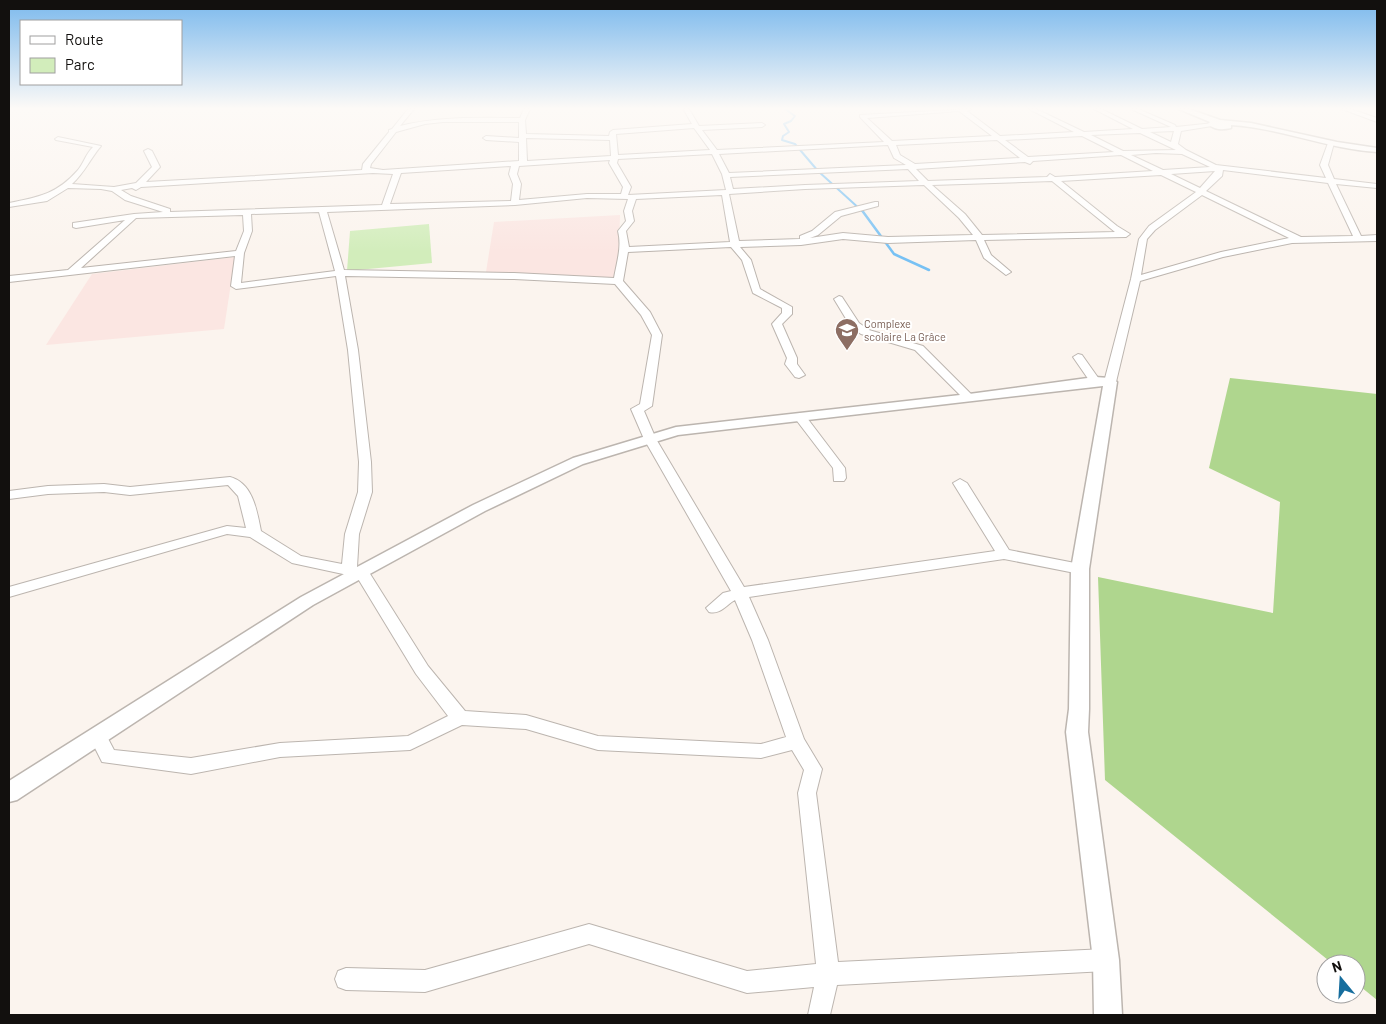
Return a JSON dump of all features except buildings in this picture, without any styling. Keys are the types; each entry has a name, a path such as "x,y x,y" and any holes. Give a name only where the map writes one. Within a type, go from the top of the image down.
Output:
{"main road":[{"path":"9,793 356,571 479,508 578,461 676,431 1103,381 1080,569 1079,709 1077,732 1106,960 1108,1015"}],"street":[{"path":"9,205 44,199 66,186 84,169 88,157"},
{"path":"125,194 140,185 156,167 151,157"},
{"path":"370,172 366,170 367,164 372,157"},
{"path":"515,203 517,184 513,174 520,163 520,157"},
{"path":"66,186 114,189 140,185 639,157"},
{"path":"716,157 727,175 735,246 746,260 756,291 787,307 787,314 778,324 792,358 791,364 799,375"},
{"path":"898,157 912,165 912,169 962,216 978,236 987,256 1006,272"},
{"path":"1024,157 1114,228 1126,234 1143,238"},
{"path":"727,175 859,170 912,165 1078,157"},
{"path":"1128,157 1300,240"},
{"path":"1078,357 1103,381 1136,280 1143,238 1152,228 1202,191 1219,174 1217,168 1193,157"},
{"path":"1327,157 1324,165 1358,238"},
{"path":"615,158 613,163 627,187 630,221 622,231 625,242 622,250 618,281"},
{"path":"76,225 134,216 515,203 587,196 628,197 805,187 1053,179 1217,168 1377,186"},
{"path":"385,207 398,171"},
{"path":"114,189 125,194 128,198 178,214"},
{"path":"788,243 815,233 843,211 875,204"},
{"path":"323,210 346,295 365,462 365,492 352,534 356,571 422,670 460,718"},
{"path":"248,213 248,232 240,253 236,286 340,273 464,274 502,277 577,278 618,281 646,314 657,335 646,406 637,409 650,439 740,593 760,640 796,741 813,769 807,793 828,974 819,1015"},
{"path":"71,272 134,216"},
{"path":"622,250 648,247 788,243 843,236 888,240 978,236 1011,238 1126,234"},
{"path":"1136,280 1221,255 1300,240 1377,238"},
{"path":"9,279 240,253"},
{"path":"839,299 855,325 864,332 919,348 929,356 968,398"},
{"path":"800,417 840,468 839,478"},
{"path":"9,494 57,489 104,488 130,491 230,481 236,484 244,494 254,533"},
{"path":"960,483 1004,554"},
{"path":"9,592 227,530 254,533 297,560 356,571"},
{"path":"714,608 728,597 740,593 1004,554 1080,569"},
{"path":"98,736 108,757 191,766 280,750 410,743 460,718 526,722 598,743 761,751 796,741"},
{"path":"346,978 425,981 589,934 747,982 828,974 1106,960"}],"shaded area":[{"path":"620,215 618,281 486,272 494,222"},
{"path":"235,257 224,329 46,345 92,274"}],"green space":[{"path":"429,224 432,263 347,271 350,231"},
{"path":"1230,378 1377,394 1377,1000 1366,991 1366,954 1321,954 1105,780 1098,577 1273,613 1280,502 1209,468"}],"waterway":[{"path":"806,157 818,171 862,211"},
{"path":"861,209 894,254 929,270"}],"place":[{"name":"Complexe scolaire La Grâce","path":"847,351"}]}
